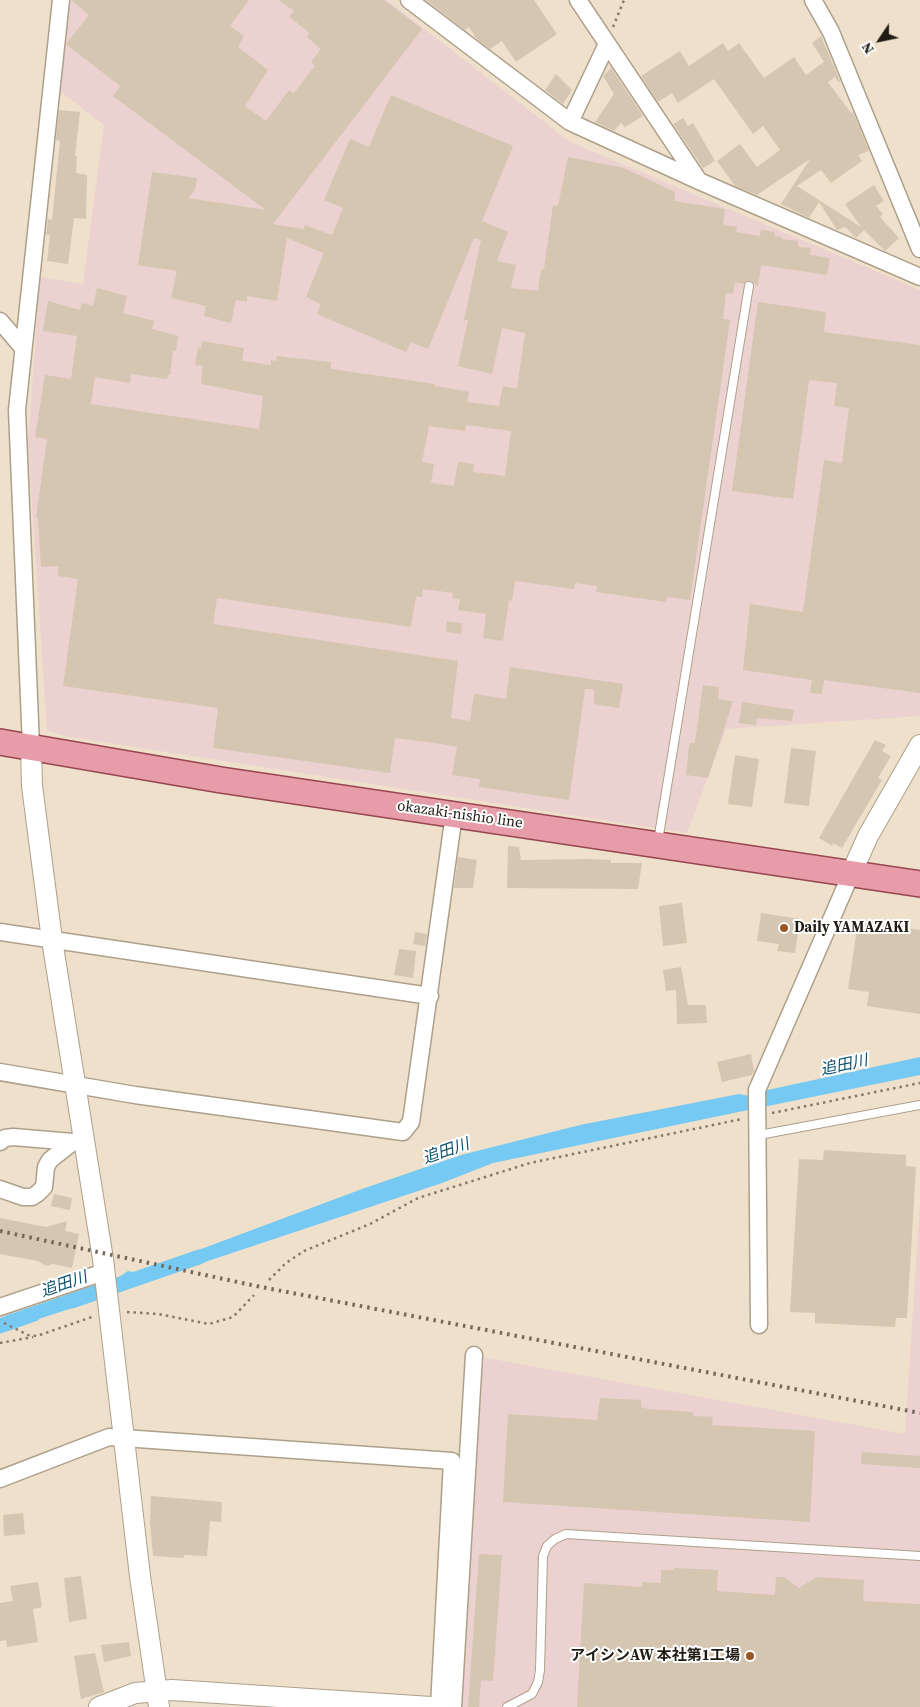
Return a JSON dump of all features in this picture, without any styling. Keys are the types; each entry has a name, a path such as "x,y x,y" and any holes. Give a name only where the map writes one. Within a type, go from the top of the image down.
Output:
{"main road":[{"name":"okazaki-nishio line","path":"0,742 221,780 920,884"}],"street":[{"path":"61,0 17,410 32,786 52,940 74,1085 78,1142 105,1275 123,1438 157,1699"},
{"path":"409,0 570,122 699,182 920,277"},
{"path":"578,0 699,182"},
{"path":"813,0 831,32 920,249"},
{"path":"570,122 607,44"},
{"path":"0,321 23,348"},
{"path":"760,1325 759,1115 757,1090 868,836 920,744"},
{"path":"0,1072 74,1085 403,1132 411,1122 454,814"},
{"path":"0,932 430,996"},
{"path":"0,1142 5,1138 13,1137 78,1142"},
{"path":"0,1189 23,1197 32,1197 44,1187 46,1167 50,1160 78,1142"},
{"path":"0,1307 105,1275"},
{"path":"453,1707 474,1355"},
{"path":"0,1479 109,1438 452,1461 439,1707"},
{"path":"99,1707 135,1693 157,1699 431,1707"}],"lane":[{"path":"657,846 749,286"},
{"path":"759,1135 920,1105"},
{"path":"507,1707 532,1694 538,1682 540,1670 543,1556 547,1546 555,1539 566,1534 920,1556"}],"path":[{"path":"607,44 624,0"},
{"path":"268,1280 286,1263 304,1251 370,1224 427,1195 530,1163 920,1082"},
{"path":"0,1343 37,1336 108,1307 209,1324 233,1316 254,1295"},
{"path":"0,1321 20,1332 37,1336"}],"shaded area":[{"path":"69,0 387,0 570,142 920,290 920,716 726,729 687,833 64,736 47,730 28,443 40,277 83,284 104,125 60,91"},
{"path":"920,1203 920,1707 460,1707 481,1357 905,1434"}],"water":[{"path":"920,1057 920,1075 763,1107 763,1091"},
{"path":"739,1094 754,1097 753,1109 493,1163 442,1183 193,1266 169,1261 362,1189 461,1155 580,1125"},
{"path":"128,1271 153,1276 123,1288 119,1277"},
{"path":"89,1287 91,1302 23,1324 5,1316"}],"building":[{"path":"71,0 249,0 230,26 244,36 238,47 268,70 245,106 266,121 289,90 294,93 315,66 311,62 321,49 307,37 310,33 289,17 294,11 279,0 384,0 422,29 273,224 304,229 305,225 332,235 343,208 324,200 350,139 369,147 391,95 513,146 482,221 508,232 497,261 516,265 511,288 538,291 541,269 544,269 553,205 558,206 568,157 624,168 675,192 674,201 725,209 723,225 737,227 736,232 760,236 761,230 775,232 774,236 782,237 781,239 798,241 798,247 811,248 810,255 830,258 827,275 761,265 758,286 749,280 744,284 735,282 733,294 726,293 723,319 730,320 690,600 667,597 666,602 596,592 597,586 575,583 574,589 515,581 512,601 509,600 503,641 483,638 486,614 458,610 460,599 452,598 453,593 423,589 422,597 416,596 411,627 217,598 213,624 458,661 451,718 470,721 474,694 506,699 510,667 623,684 619,708 594,704 594,689 585,689 569,800 479,787 480,779 452,775 457,747 442,744 395,738 390,773 213,748 218,708 63,686 78,579 58,576 59,566 41,567 38,518 36,518 47,439 35,437 45,375 71,379 77,336 43,331 48,301 80,310 82,303 93,306 97,288 127,296 123,313 154,321 152,329 178,336 176,351 173,350 170,375 168,375 167,379 131,374 130,383 95,377 91,404 259,429 263,396 201,384 203,366 195,365 198,348 201,348 202,341 244,348 242,361 271,365 271,360 276,361 277,356 331,362 331,369 435,384 435,386 469,392 467,402 499,406 503,386 517,389 525,333 502,328 492,374 458,366 468,320 464,320 481,240 474,238 428,349 411,342 406,352 317,314 321,304 306,297 324,253 287,238 277,301 247,296 247,302 236,300 231,323 204,316 206,306 171,298 177,271 138,265 152,172 197,178 195,190 188,198 266,210 113,96 120,86 66,44 89,15","holes":["466,425 511,431 505,476 473,472 474,464 458,462 454,486 431,483 434,464 422,462 429,426 465,431"]},
{"path":"426,0 534,0 557,34 516,62 502,41 490,49 476,38 469,27 465,30"},
{"path":"821,36 840,81 838,82 835,77 828,82 851,113 853,112 869,151 858,155 862,161 831,183 821,170 797,186 861,227 845,204 874,185 884,201 876,206 883,214 880,217 899,238 885,251 864,230 856,238 845,227 837,230 819,202 809,218 781,204 810,159 757,195 735,186 717,161 740,144 757,167 780,150 763,126 753,134 714,79 678,103 672,93 658,102 641,76 680,51 689,66 723,43 728,51 739,43 764,78 794,57 806,75 824,62 812,43"},
{"path":"611,68 643,116 625,127 621,123 614,131 595,122 614,94 603,76"},
{"path":"556,74 572,90 563,104 545,90"},
{"path":"59,110 80,112 75,156 77,156 76,173 87,175 86,219 74,218 68,264 47,261 50,235 46,235 48,219 52,220 60,141 56,140"},
{"path":"683,118 688,126 693,123 715,161 703,168 673,124"},
{"path":"758,302 826,312 824,332 920,345 920,693 824,680 822,694 810,693 812,680 743,670 750,604 803,612 824,460 842,463 849,408 834,406 837,383 809,380 793,499 732,491"},
{"path":"447,621 462,623 461,634 446,632"},
{"path":"703,685 719,687 718,699 733,701 708,778 686,775 689,746 691,743 695,743"},
{"path":"742,702 794,710 792,721 757,718 756,725 739,723"},
{"path":"875,740 886,745 882,751 891,756 878,778 882,780 842,848 833,843 832,846 819,838"},
{"path":"791,748 816,751 809,806 784,803"},
{"path":"735,755 759,759 752,807 728,804"},
{"path":"508,846 519,847 521,860 592,859 611,860 611,863 642,863 638,889 507,888"},
{"path":"458,857 477,860 473,888 454,888"},
{"path":"682,903 687,943 663,946 659,906"},
{"path":"761,913 800,919 795,953 777,951 779,944 757,941"},
{"path":"858,922 920,930 920,1014 867,1006 869,992 848,989"},
{"path":"415,932 427,934 425,946 413,944"},
{"path":"399,949 416,951 413,978 394,975"},
{"path":"681,967 688,1005 706,1005 707,1023 677,1024 676,990 666,991 663,970"},
{"path":"751,1054 754,1071 752,1075 722,1082 717,1062"},
{"path":"824,1150 906,1155 906,1166 916,1167 907,1318 896,1318 895,1327 815,1323 815,1313 790,1312 799,1159 823,1160"},
{"path":"54,1194 72,1198 70,1210 51,1206"},
{"path":"0,1218 46,1227 67,1221 65,1231 79,1234 72,1268 53,1264 46,1266 38,1261 0,1254"},
{"path":"600,1398 641,1400 641,1407 648,1409 693,1412 693,1416 713,1417 712,1425 815,1431 810,1522 503,1502 508,1414 597,1420"},
{"path":"862,1452 920,1456 920,1468 861,1464"},
{"path":"151,1496 222,1502 221,1522 210,1521 207,1556 184,1555 184,1558 153,1556 150,1523"},
{"path":"23,1513 25,1534 4,1536 3,1515"},
{"path":"479,1554 502,1555 493,1681 481,1680 479,1707 468,1707"},
{"name":"アイシンAW 本社第1工場","path":"674,1568 718,1570 717,1591 775,1595 776,1577 784,1577 799,1588 817,1577 864,1580 863,1601 920,1604 920,1707 577,1707 584,1583 642,1587 642,1582 661,1583 661,1570 674,1570"},
{"path":"81,1576 87,1619 69,1622 64,1578"},
{"path":"38,1582 42,1607 33,1609 38,1642 7,1647 6,1640 0,1641 0,1603 13,1601 10,1586"},
{"path":"129,1642 131,1656 104,1662 101,1645"},
{"path":"95,1653 104,1692 81,1699 74,1656"}],"waterway":[{"name":"追田川","path":"72,1301 199,1257"},
{"name":"追田川","path":"0,1326 34,1314"}],"railway":[{"path":"0,1231 261,1287 920,1413"}],"place":[{"name":"Daily YAMAZAKI","path":"784,928"},
{"name":"アイシンAW 本社第1工場","path":"750,1656"}]}
